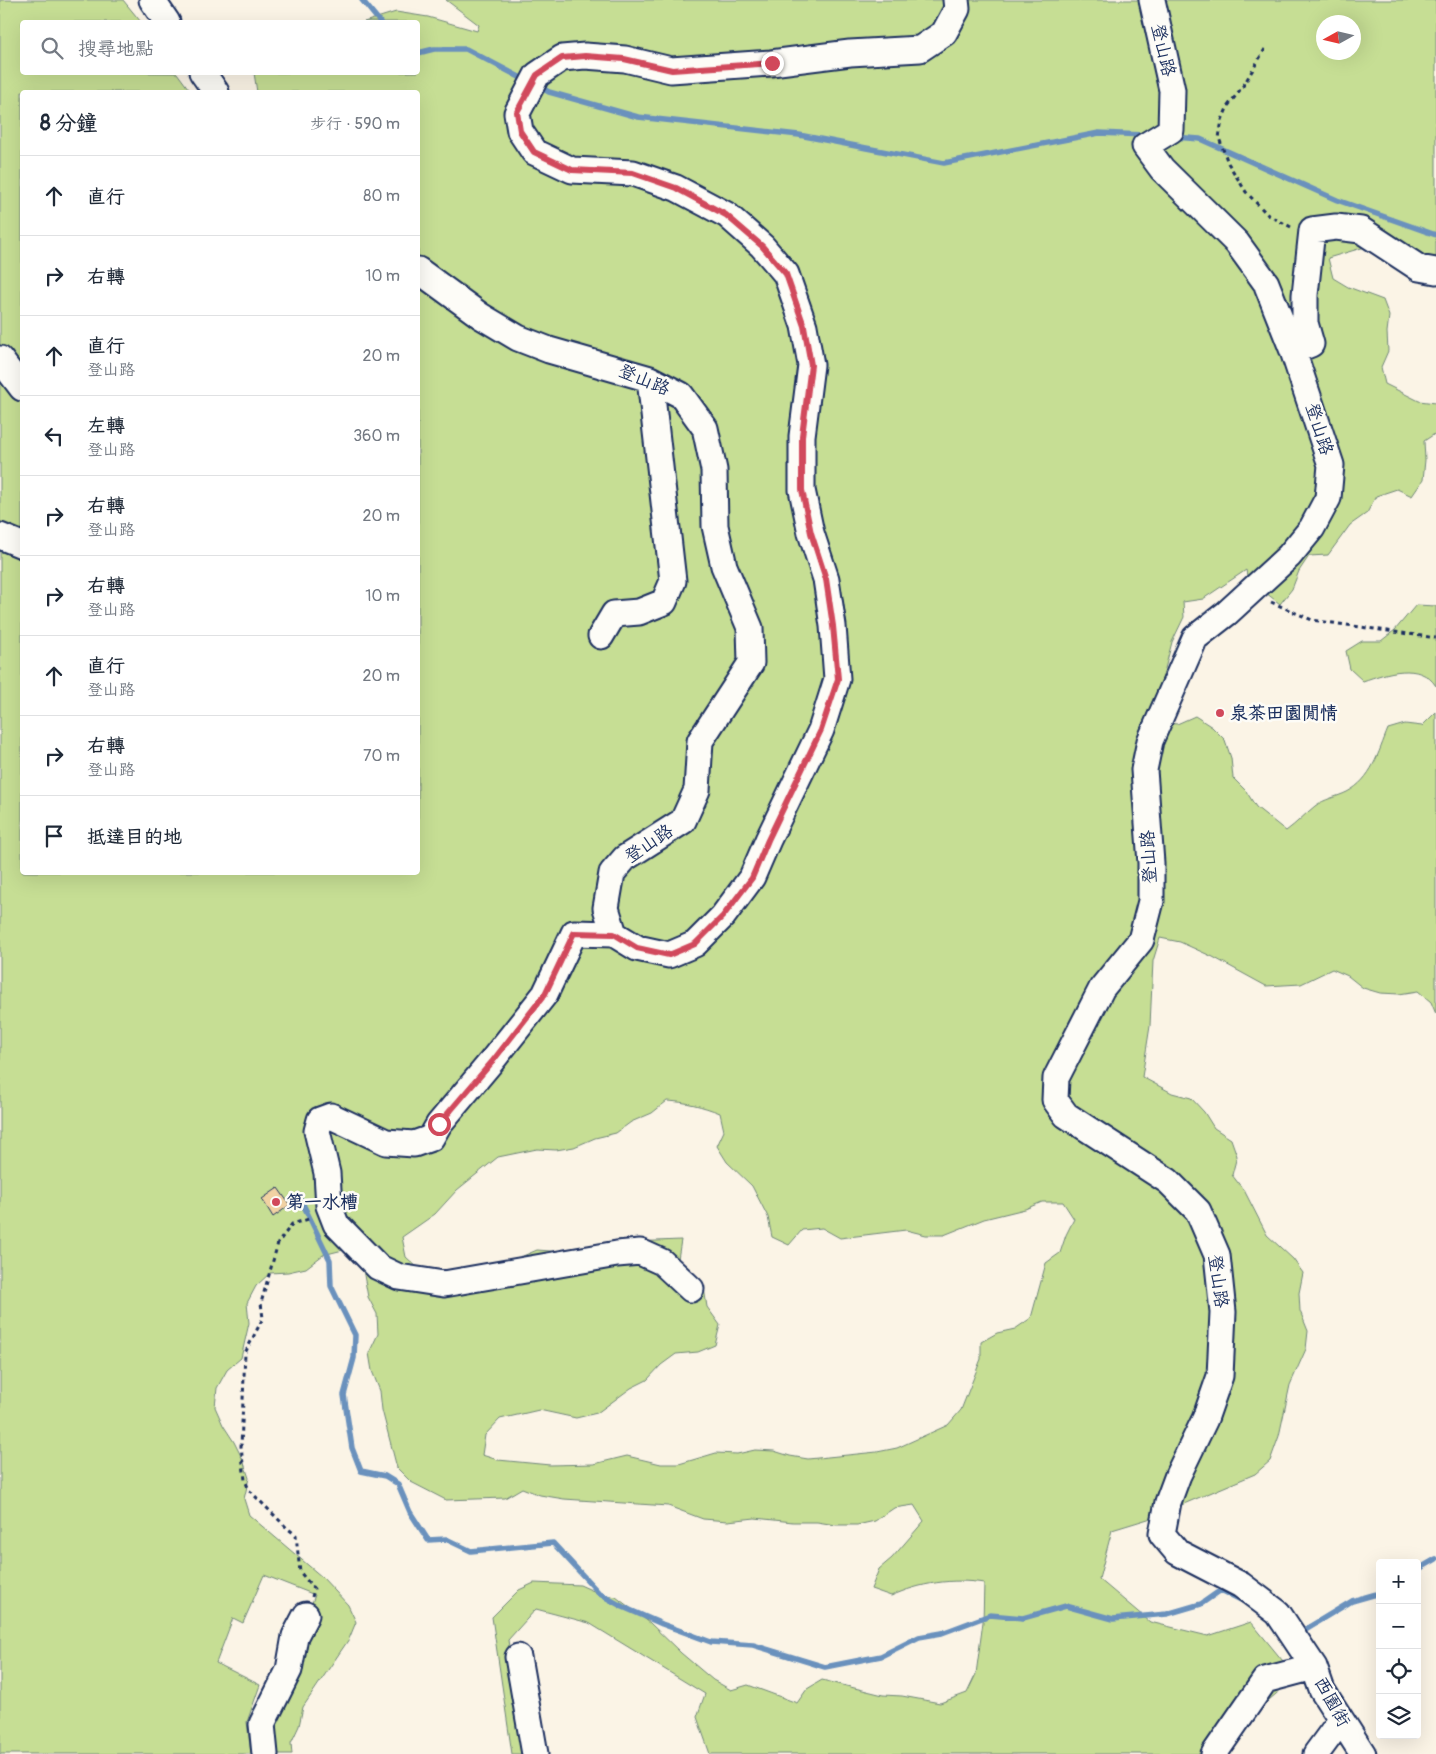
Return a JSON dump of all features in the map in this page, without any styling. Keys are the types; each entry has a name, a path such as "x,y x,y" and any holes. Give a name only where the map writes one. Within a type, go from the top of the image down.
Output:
{"street":[{"path":"152,0 167,20"},
{"path":"691,1289 662,1262 640,1252 618,1254 444,1284 399,1276 378,1267 336,1224 329,1206 328,1172 317,1132 320,1120 331,1116 386,1142 414,1144 431,1138 439,1124 492,1062 545,994 574,933 614,934 637,948 669,955 695,944 723,916 752,878 768,840 821,730 838,679 826,579 811,533 802,490 802,436 811,365 804,326 786,274 762,246 726,215 676,188 633,173 572,170 534,152 520,131 517,112 533,83 562,58 624,59 672,70 732,66 850,53 920,49 944,32 957,9 956,0"},
{"name":"登山路","path":"1152,0 1172,90 1170,130 1145,146 1162,169 1237,243 1266,282 1293,351 1331,465 1328,498 1312,528 1289,556 1227,613 1195,638 1178,675 1150,741 1144,770 1151,863 1151,901 1141,940 1102,988 1056,1078 1055,1100 1066,1115 1168,1181 1198,1211 1217,1255 1223,1312 1220,1376 1205,1419 1178,1475 1168,1502 1162,1534 1177,1552 1241,1585 1278,1613 1314,1666"},
{"path":"204,75 215,90"},
{"path":"1293,351 1312,344 1305,323 1305,294 1312,230 1336,227 1361,230 1419,268 1436,271"},
{"name":"登山路","path":"420,271 481,316 518,338 549,350 650,379 681,395 705,428 714,470 715,526 724,566 750,628 751,663 700,741 697,790 682,821 625,858 612,873 606,908 614,934"},
{"path":"0,359 20,385"},
{"path":"601,636 614,614 639,612 664,602 673,581 650,379"},
{"path":"0,536 20,544"},
{"path":"265,1754 262,1724 289,1670 295,1636 306,1615"},
{"path":"518,1657 535,1754"},
{"name":"西園街","path":"1214,1754 1265,1680 1314,1666 1322,1690 1363,1754"},
{"path":"1316,1754 1341,1720"}],"path":[{"path":"1265,49 1243,86 1228,106 1222,120 1219,138 1228,162 1246,192 1268,215 1290,227 1312,230"},
{"path":"1264,608 1270,602 1312,620 1436,638"},
{"path":"306,1615 314,1589 300,1572 296,1535 249,1490 245,1480 241,1447 246,1353 263,1318 261,1304 278,1243 292,1224 314,1217 329,1206"}],"green space":[{"path":"0,0 123,0 139,20 20,20 20,75 178,75 190,90 20,90 20,875 420,875 420,90 257,90 254,75 420,75 420,20 370,20 396,12 428,17 477,31 479,25 446,0 1436,0 1436,281 1365,247 1328,258 1333,278 1348,287 1383,300 1389,316 1387,332 1388,351 1381,367 1385,384 1419,401 1436,403 1436,433 1424,441 1423,480 1412,496 1397,489 1376,496 1367,513 1350,525 1328,555 1309,556 1299,571 1292,589 1280,604 1266,593 1249,588 1246,570 1203,599 1183,602 1184,617 1172,642 1156,703 1159,722 1177,724 1195,716 1212,727 1225,740 1231,758 1233,778 1246,791 1256,807 1286,831 1311,809 1356,787 1363,780 1373,765 1388,729 1405,724 1422,726 1436,712 1436,1014 1431,1002 1418,991 1399,994 1380,993 1363,988 1348,976 1332,969 1301,984 1266,986 1213,957 1180,942 1160,938 1153,961 1150,1026 1142,1077 1172,1093 1191,1098 1204,1112 1214,1128 1231,1139 1237,1156 1232,1175 1245,1192 1267,1235 1293,1259 1303,1273 1299,1293 1300,1311 1308,1331 1306,1349 1290,1385 1279,1436 1270,1461 1255,1474 1148,1519 1112,1530 1099,1579 1150,1622 1208,1636 1251,1622 1296,1677 1256,1711 1228,1754 710,1754 697,1717 705,1694 589,1623 536,1609 508,1640 526,1754 512,1754 492,1617 519,1590 534,1583 580,1585 598,1593 616,1597 650,1623 713,1680 731,1690 748,1685 797,1703 807,1689 822,1680 883,1695 902,1696 940,1703 967,1693 976,1674 983,1622 984,1583 948,1581 913,1588 891,1596 871,1589 879,1569 892,1558 924,1521 914,1505 894,1508 875,1521 857,1525 755,1518 728,1521 703,1519 668,1506 564,1499 540,1495 522,1488 505,1498 446,1500 411,1482 397,1468 382,1410 380,1391 372,1371 369,1353 378,1334 377,1314 368,1297 361,1259 343,1250 323,1255 306,1268 270,1273 256,1286 247,1303 249,1323 241,1358 227,1370 217,1388 215,1407 243,1460 249,1478 244,1499 249,1515 322,1577 348,1605 356,1622 349,1639 303,1707 299,1726 291,1743 292,1754 270,1754 278,1692 315,1595 264,1575 243,1623 233,1618 216,1663 260,1685 247,1722 251,1754 0,1754","holes":["667,1101 694,1105 720,1113 724,1131 717,1146 727,1162 752,1186 768,1217 772,1237 789,1245 802,1230 822,1228 840,1238 906,1230 926,1235 944,1235 984,1219 1025,1209 1042,1202 1063,1202 1074,1219 1060,1253 1046,1263 1031,1318 1015,1329 997,1333 981,1342 981,1359 961,1410 948,1425 897,1448 877,1452 808,1459 774,1451 755,1450 737,1454 716,1453 679,1464 661,1464 627,1456 594,1464 550,1465 498,1460 482,1455 485,1435 500,1419 539,1410 576,1418 597,1413 631,1388 647,1380 661,1365 676,1354 698,1352 715,1345 720,1325 707,1307 704,1288 678,1259 681,1240 631,1242 577,1253 537,1250 523,1256 510,1269 456,1283 419,1269 406,1257 402,1237 435,1214 457,1190 498,1157 537,1149 556,1150 574,1147 595,1138 616,1133 631,1122 652,1113"]},
{"path":"1416,605 1436,606 1436,686 1429,678 1412,671 1392,672 1363,681 1350,669 1346,651 1362,641 1381,641 1395,630"}],"building":[{"name":"第一水槽","path":"278,1188 290,1205 273,1217 262,1199"}],"waterway":[{"path":"362,0 378,20"},
{"path":"420,52 434,49 466,49 527,81"},
{"path":"538,86 549,92 638,117 799,135 944,163 1099,133 1144,135"},
{"path":"1174,137 1200,139 1337,200 1436,235"},
{"path":"301,1200 330,1260 331,1286 355,1335 354,1358 344,1395 352,1448 361,1471 385,1476 398,1484 410,1512 428,1540 446,1539 471,1551 553,1543 600,1594 623,1607 711,1642 753,1645 825,1667 881,1656 919,1637 942,1633 990,1615 1023,1618 1066,1606 1113,1619 1167,1614 1201,1604 1221,1590 1243,1601"},
{"path":"1421,1568 1436,1559"},
{"path":"1304,1630 1352,1601 1376,1594"}],"place":[{"name":"泉茶田園閒情","path":"1220,713"},
{"name":"第一水槽","path":"276,1202"}],"route":[{"path":"439,1124 492,1062 545,994 574,933 614,934 637,948 669,955 695,944 723,916 752,878 768,840 821,730 838,679 826,579 811,533 802,490 802,436 811,365 804,326 786,274 762,246 726,215 676,188 633,173 572,170 534,152 520,131 517,112 537,75 562,58 585,56 624,59 672,70 772,63"}]}
